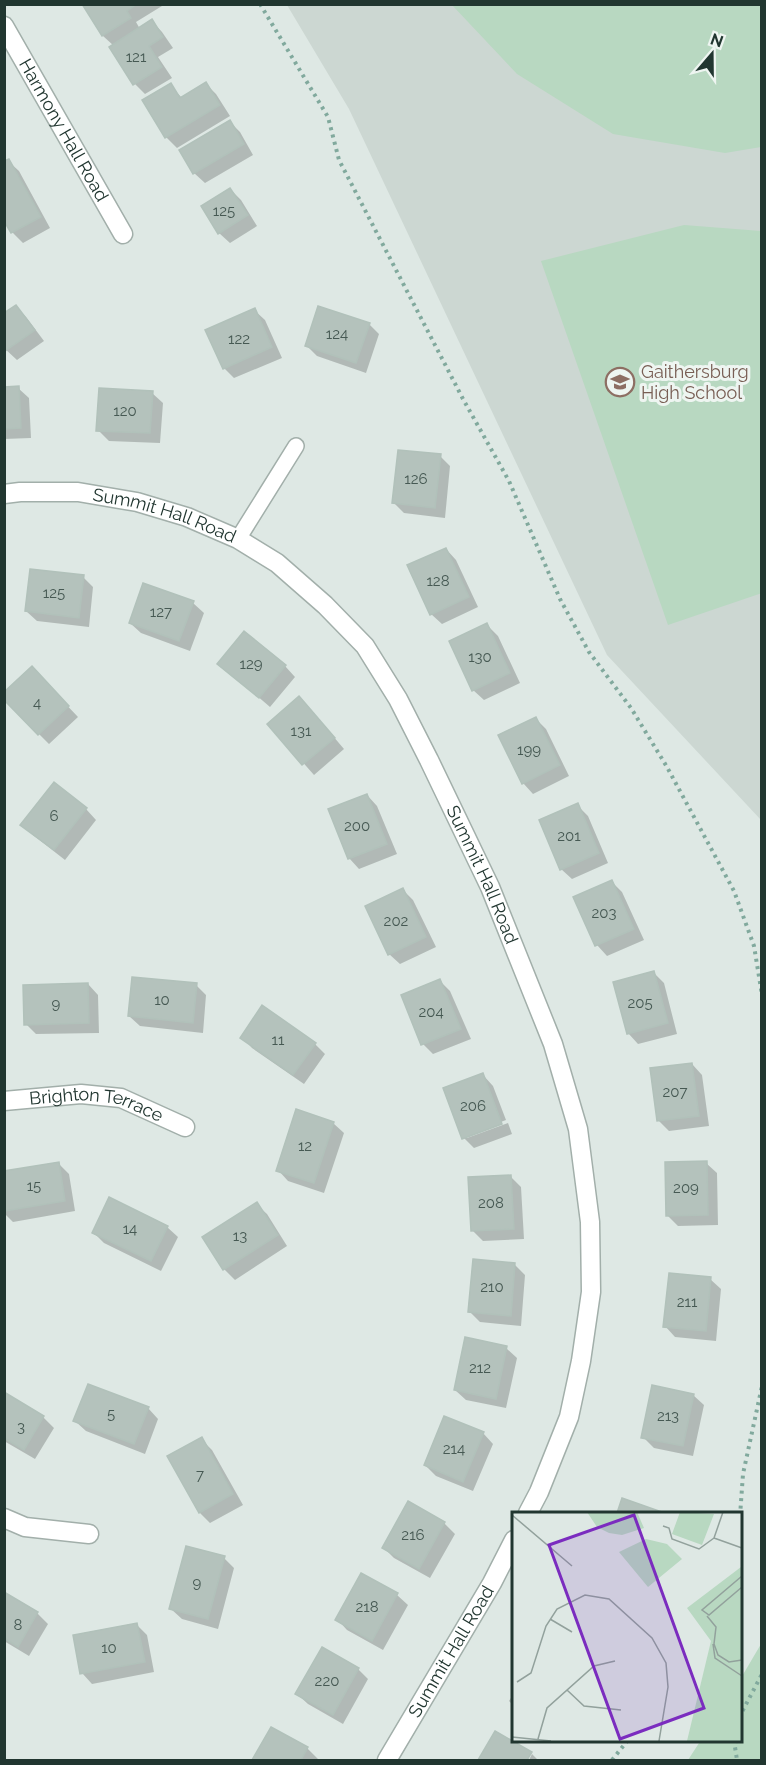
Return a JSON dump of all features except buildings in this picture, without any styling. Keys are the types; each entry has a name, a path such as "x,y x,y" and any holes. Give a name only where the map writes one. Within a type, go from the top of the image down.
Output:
{"street":[{"name":"Harmony Hall Road","path":"4,26 123,234"},
{"name":"Summit Hall Road","path":"4,494 78,492 137,502 188,517 238,539 277,563 325,605 365,646 398,699 424,749 490,887 553,1044 579,1129 590,1222 591,1292 581,1361 569,1417 529,1512"},
{"name":"Brighton Terrace","path":"4,1101 81,1094 121,1098 185,1127"},
{"path":"4,1518 26,1527 89,1534"},
{"name":"Summit Hall Road","path":"387,1761 492,1583 512,1544"}],"lane":[{"path":"238,539 296,446"}],"path":[{"path":"260,4 328,117 339,160 509,481 560,599 589,652 630,708 667,767 734,891 754,946 762,995"},
{"path":"741,1512 743,1473 762,1386"},
{"path":"742,1714 762,1674"},
{"path":"612,1761 627,1741"},
{"path":"736,1741 737,1761"}],"shaded area":[{"name":"Gaithersburg High School","path":"287,5 761,5 761,820 607,655 349,109"}],"green space":[{"path":"452,5 761,5 761,147 725,153 613,134 517,74"},
{"path":"684,225 761,231 762,593 668,625 541,261"},
{"path":"761,1644 761,1760 688,1760 700,1741 742,1741 742,1676"}],"place":[{"name":"Gaithersburg High School","path":"620,382"}]}
